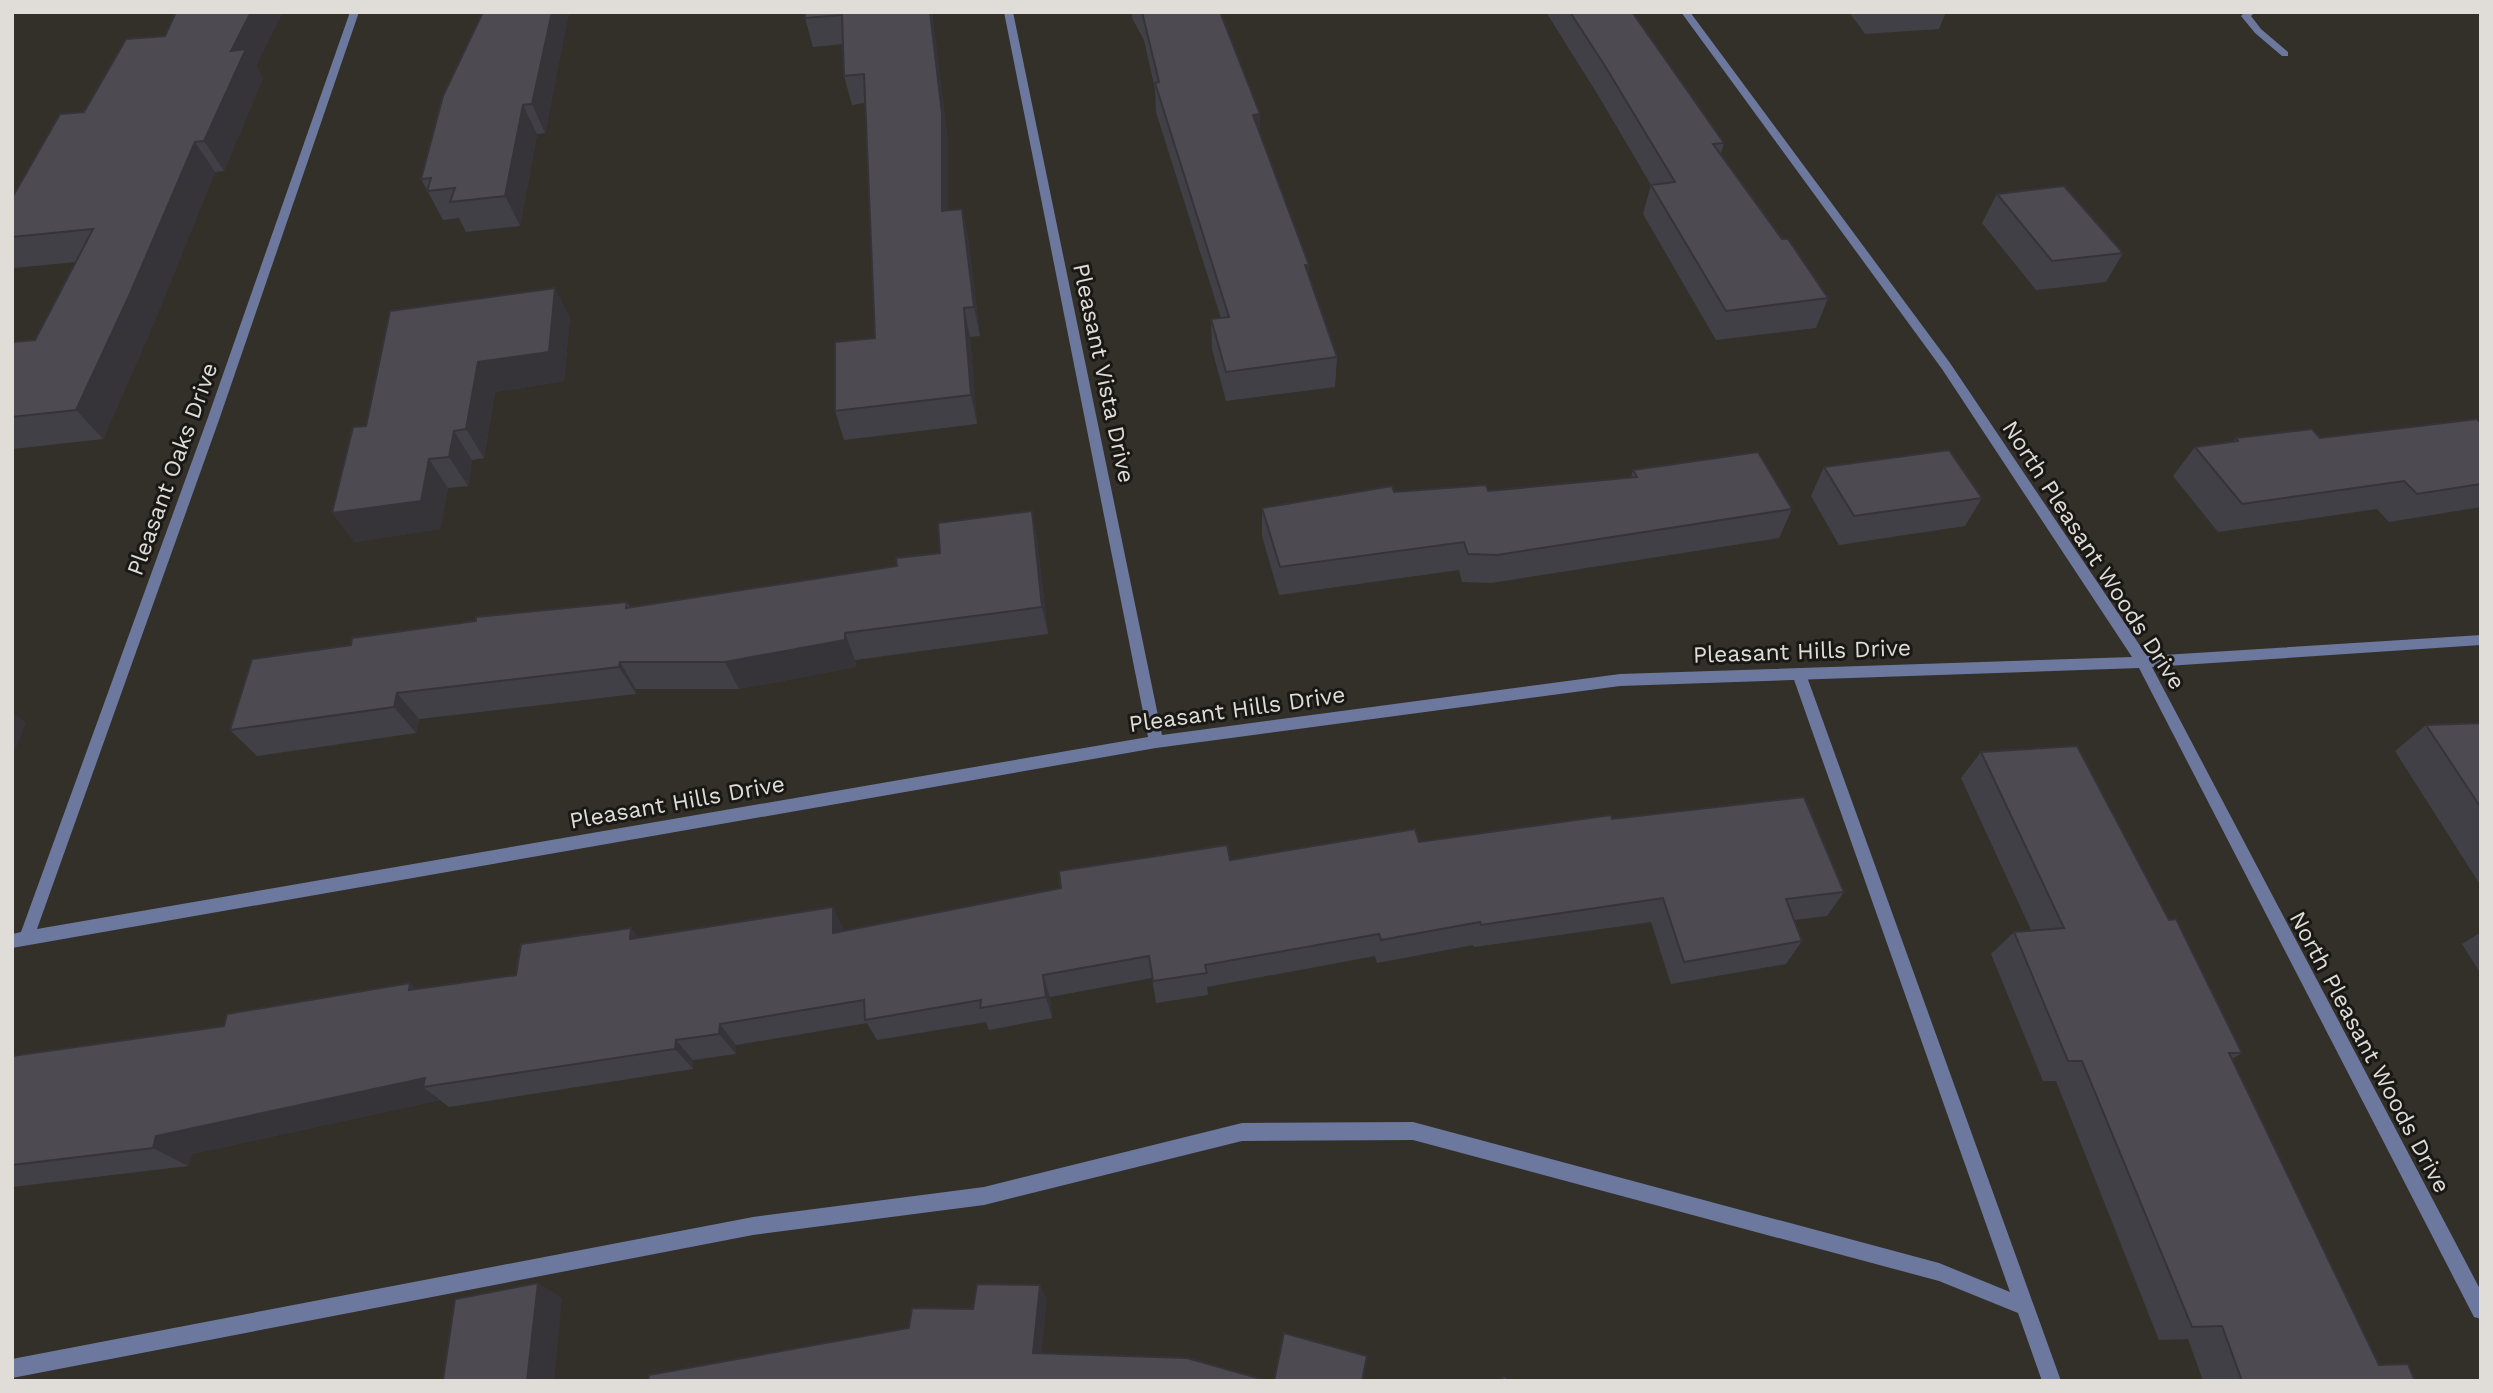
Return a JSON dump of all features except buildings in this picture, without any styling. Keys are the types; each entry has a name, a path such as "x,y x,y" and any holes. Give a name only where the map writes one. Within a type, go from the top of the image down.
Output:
{"street":[{"name":"Pleasant Oaks Drive","path":"19,940 213,420 355,12"},
{"name":"Pleasant Vista Drive","path":"1008,12 1156,742"},
{"name":"North Pleasant Woods Drive","path":"1685,12 1946,366 2143,662 2481,1310"},
{"path":"2251,12 2246,16 2285,54"},
{"name":"Pleasant Hills Drive","path":"19,940 1156,742 1620,680 2143,662 2481,640"},
{"path":"1799,674 2052,1381"},
{"path":"12,1369 753,1226 984,1196 1242,1132 1413,1131 1939,1272 2025,1307"}]}
